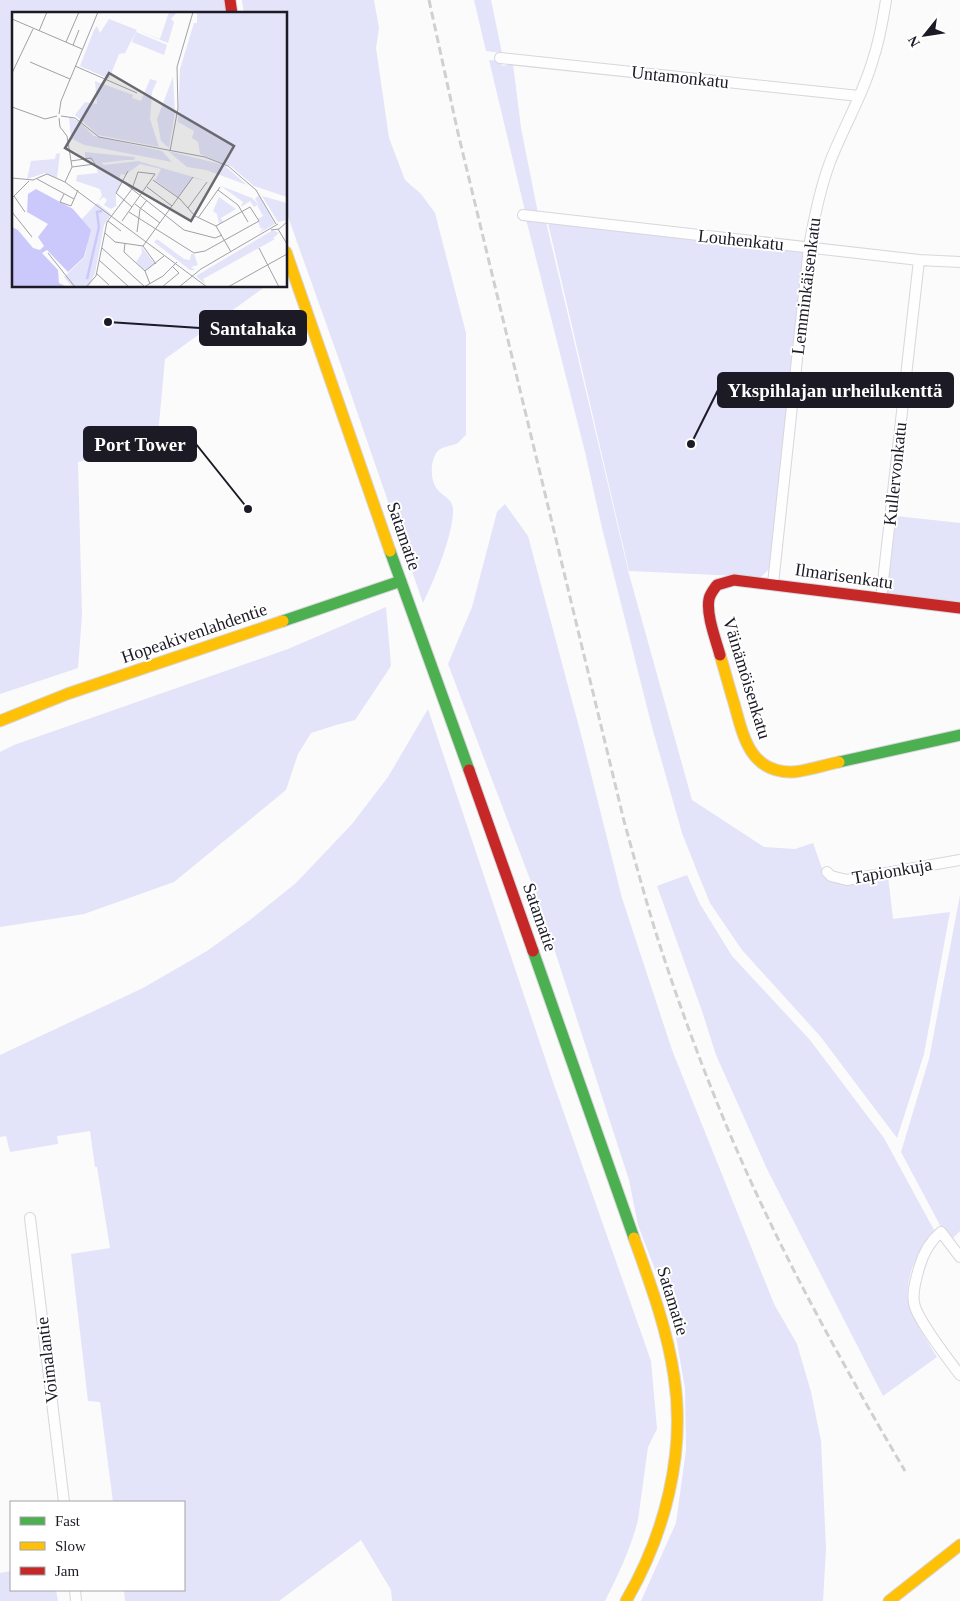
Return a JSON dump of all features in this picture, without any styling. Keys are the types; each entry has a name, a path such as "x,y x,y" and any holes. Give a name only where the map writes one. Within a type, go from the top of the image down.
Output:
{"main road":[{"name":"Satamatie","path":"288,258 655,1295 668,1343 677,1401 673,1463 667,1500 645,1565 626,1601"},
{"name":"Ilmarisenkatu","path":"724,582 739,580 960,608"},
{"name":"Hopeakivenlahdentie","path":"0,721 67,694 401,581"},
{"name":"Väinämöisenkatu","path":"724,582 717,585 709,599 709,610 742,733 756,759 767,766 781,771 792,772 960,735"},
{"path":"888,1601 960,1545"}],"street":[{"name":"Lemminkäisenkatu","path":"773,584 809,247 820,193 830,162 874,57 886,0"},
{"name":"Untamonkatu","path":"500,58 859,96"},
{"name":"Louhenkatu","path":"523,215 919,260 960,262"},
{"name":"Kullervonkatu","path":"881,599 919,260"},
{"name":"Tapionkuja","path":"827,872 831,876 847,880 960,860"},
{"name":"Voimalantie","path":"30,1218 64,1501"},
{"path":"960,1257 941,1232 933,1238 922,1256 915,1283 914,1303 943,1353 960,1374"}],"shaded area":[{"path":"0,0 225,0 227,12 12,12 12,288 263,288 165,359 157,445 78,462 82,615 78,668 0,694"},
{"path":"242,0 374,0 379,28 376,48 389,138 405,180 421,194 435,213 466,333 466,435 458,443 439,450 433,460 433,481 437,489 449,500 453,509 450,531 442,557 423,603 288,217 288,12 244,12"},
{"path":"474,0 491,0 502,53 486,51"},
{"path":"489,60 501,61 502,66 513,64 521,128 538,213 525,211"},
{"path":"526,219 546,222 629,574 692,800 764,847 795,849 813,843 824,874 831,880 888,876 893,919 950,912 924,1054 897,1138 820,1036 742,950 710,903 697,871 682,833 652,727"},
{"path":"548,223 804,252 769,569 761,577 629,571"},
{"path":"505,504 528,536 622,898 672,1050 774,1304 797,1344 811,1392 821,1441 826,1548 823,1601 641,1601 676,1523 686,1450 685,1388 672,1314 638,1225 629,1180 541,908 448,664 472,607 497,512"},
{"path":"896,516 960,523 960,603 887,593"},
{"path":"386,607 391,666 355,720 311,733 298,754 286,790 174,882 84,914 0,927 0,752 14,745 288,649"},
{"path":"428,709 553,1082 651,1361 657,1429 648,1447 638,1520 632,1541 605,1601 392,1601 391,1590 361,1540 279,1601 125,1601 124,1591 185,1591 185,1501 113,1501 100,1402 88,1401 71,1254 110,1248 90,1131 57,1136 58,1144 10,1152 6,1136 0,1137 0,1055 143,988 207,951 296,883 352,824 388,777"},
{"path":"687,875 700,904 732,956 810,1040 884,1138 934,1230 923,1245 914,1263 909,1282 908,1301 920,1329 937,1357 883,1396 767,1169 716,1055 657,886"},
{"path":"960,895 960,1231 951,1240 941,1227 901,1152 929,1059"},
{"path":"10,1571 10,1591 56,1591 58,1601 0,1601 0,1573"}],"railway":[{"path":"429,0 458,133 624,821 661,950 704,1070 732,1140 754,1188 826,1331 905,1471"}],"traffic: fast":[{"path":"390,551 469,770"},
{"path":"283,621 401,581"},
{"path":"839,762 960,735"},
{"path":"533,951 634,1238"}],"traffic: slow":[{"path":"288,258 390,551"},
{"path":"0,721 67,694 283,621"},
{"path":"720,655 745,739 757,758 765,765 776,770 790,772 808,770 839,762"},
{"path":"626,1601 652,1548 661,1521 669,1492 677,1434 677,1405 671,1358 657,1306 634,1238"},
{"path":"889,1601 960,1545"}],"traffic: jam":[{"path":"230,0 232,12"},
{"path":"720,655 710,620 709,599 717,585 734,580 960,608"},
{"path":"469,770 533,951"}],"place":[{"name":"Santahaka","path":"108,322"},
{"name":"Ykspihlajan urheilukenttä","path":"691,444"},
{"name":"Port Tower","path":"248,509"}]}
